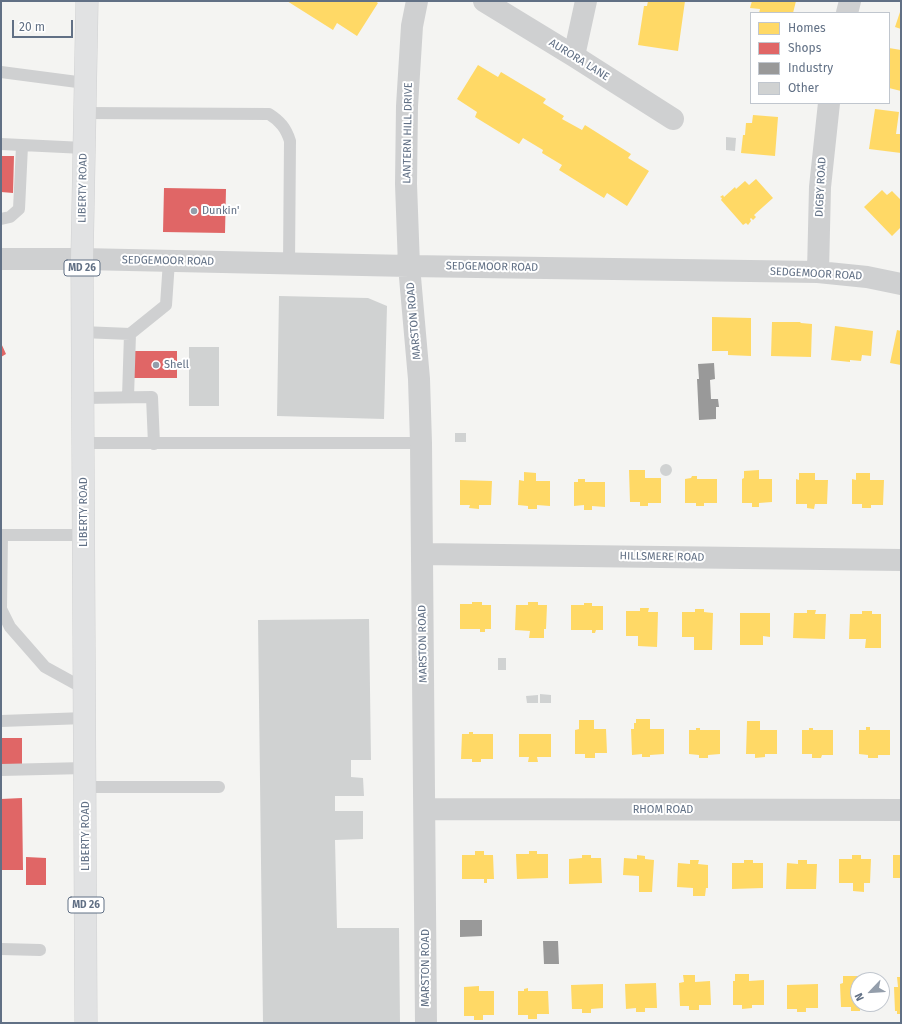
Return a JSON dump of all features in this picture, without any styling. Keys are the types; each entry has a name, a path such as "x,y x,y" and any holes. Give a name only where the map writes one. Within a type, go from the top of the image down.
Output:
{"main road":[{"name":"LIBERTY ROAD","path":"86,1023 86,778 82,259 87,1"}],"street":[{"name":"LANTERN HILL DRIVE","path":"409,266 406,184 407,106 412,26 417,1"},
{"name":"AURORA LANE","path":"484,1 673,119"},
{"path":"574,56 586,1"},
{"path":"847,12 850,1"},
{"name":"DIGBY ROAD","path":"818,272 820,187 829,104"},
{"name":"SEDGEMOOR ROAD","path":"1,259 82,259 289,264 818,272 867,277 901,284"},
{"name":"MARSTON ROAD","path":"409,266 419,379 421,443 426,1023"},
{"name":"HILLSMERE ROAD","path":"422,554 901,560"},
{"name":"RHOM ROAD","path":"425,809 901,810"}],"lane":[{"path":"1,72 85,83"},
{"path":"85,113 268,114 279,120 287,131 290,141 289,264"},
{"path":"1,144 84,148"},
{"path":"1,219 10,217 19,209 22,146"},
{"path":"82,332 130,334 166,305 168,261"},
{"path":"128,397 130,334"},
{"path":"83,398 152,397 154,444"},
{"path":"83,443 421,443"},
{"path":"84,535 2,535 1,609 10,627 45,667 85,689"},
{"path":"1,721 85,718"},
{"path":"1,770 86,778 219,787"},
{"path":"1,949 40,950"}],"building: Homes":[{"path":"287,1 375,1 378,3 357,36 337,23 333,30"},
{"path":"648,1 685,1 678,51 638,45 644,6 647,6"},
{"path":"752,1 796,1 793,12 759,12 760,9 750,8"},
{"path":"901,9 901,29 895,27"},
{"path":"890,48 901,50 901,91 890,88"},
{"path":"478,65 498,77 501,72 546,99 543,103 564,116 562,119 582,130 585,125 631,154 628,158 649,171 627,206 607,193 604,198 559,170 562,165 542,153 543,150 523,138 519,144 475,117 477,112 457,99"},
{"path":"875,109 899,112 896,134 901,134 901,153 869,149"},
{"path":"753,115 778,117 775,156 741,153 746,123 752,123"},
{"path":"756,179 773,198 754,215 756,217 753,220 751,218 750,219 751,221 748,225 746,223 743,225 720,197 723,195 724,197 735,187 736,189 745,181 749,185"},
{"path":"882,190 887,195 892,191 901,200 901,227 892,236 864,207"},
{"path":"712,317 751,318 751,356 728,355 728,351 712,351"},
{"path":"772,322 800,322 812,324 811,357 771,356"},
{"path":"835,326 873,331 871,356 862,355 861,361 850,360 850,362 831,360"},
{"path":"897,330 901,331 901,365 890,363"},
{"path":"629,470 645,470 645,478 661,478 661,503 648,503 648,506 640,506 640,502 630,502"},
{"path":"759,470 759,479 772,479 772,502 759,503 759,507 752,507 752,503 742,503 742,479 744,478 744,471"},
{"path":"524,472 536,473 536,481 550,481 550,506 537,505 537,509 528,509 528,506 518,505 519,480 524,481"},
{"path":"799,473 815,473 815,480 828,480 827,504 815,504 814,509 807,508 807,504 796,504 796,479 799,480"},
{"path":"856,473 870,473 870,480 884,480 883,505 871,505 871,508 862,508 862,504 852,504 852,479 856,480"},
{"path":"692,476 697,476 697,479 717,479 717,503 704,503 704,506 696,506 696,503 685,503 685,479 691,478"},
{"path":"578,479 585,479 585,482 605,482 605,507 592,506 592,510 584,510 584,505 574,506 574,482 578,482"},
{"path":"460,480 492,481 491,505 479,505 479,509 469,508 470,505 460,505"},
{"path":"472,602 482,602 482,605 491,605 491,629 485,629 485,632 480,632 480,629 460,629 460,604 472,604"},
{"path":"528,602 538,602 538,605 547,605 544,638 529,638 530,631 515,630 516,605 528,605"},
{"path":"584,603 592,603 592,606 603,606 603,630 596,630 595,633 592,633 592,630 571,630 571,605 584,605"},
{"path":"640,608 649,608 648,612 658,612 657,647 638,646 638,636 626,636 626,611 640,611"},
{"path":"695,609 704,609 704,612 713,613 712,650 694,650 694,637 682,637 682,612 695,612"},
{"path":"807,610 816,610 815,614 826,614 825,639 793,638 794,613 807,613"},
{"path":"862,611 872,611 872,614 881,614 881,648 865,648 866,639 849,639 850,614 862,614"},
{"path":"740,613 770,613 770,637 763,636 763,645 740,645"},
{"path":"636,719 650,719 650,729 664,729 664,754 650,755 650,757 642,757 642,754 632,755 631,729 634,729"},
{"path":"579,720 594,720 594,729 606,729 607,753 595,753 595,758 585,758 585,754 575,754 575,730 579,729"},
{"path":"747,721 760,721 760,730 777,730 777,754 765,754 765,757 755,758 755,754 746,754"},
{"path":"866,727 870,727 870,730 890,730 890,755 878,755 878,758 868,758 868,755 859,754 859,730 866,730"},
{"path":"696,728 700,728 700,730 720,730 720,754 708,755 708,758 699,758 699,755 689,754 689,730 696,730"},
{"path":"809,728 813,728 813,730 833,730 833,755 822,755 821,758 812,758 812,754 802,754 802,730 809,730"},
{"path":"469,732 473,732 473,734 493,734 493,759 481,759 481,762 472,762 472,759 461,759 462,734 469,734"},
{"path":"519,734 551,734 551,757 537,757 538,762 528,762 529,757 519,757"},
{"path":"475,851 484,851 484,855 493,855 494,879 487,879 487,883 484,883 484,879 462,879 462,855 475,855"},
{"path":"529,851 537,851 537,854 548,854 548,878 517,879 516,854 529,854"},
{"path":"582,855 591,855 591,858 601,858 602,883 569,884 569,859 582,858"},
{"path":"637,855 645,856 645,859 654,860 652,892 639,892 639,876 623,875 624,858 637,859"},
{"path":"852,855 861,855 861,859 871,859 870,883 864,883 864,892 853,891 853,883 839,883 839,859 852,859"},
{"path":"893,855 901,855 901,878 893,878"},
{"path":"690,860 699,860 698,864 708,865 708,888 706,888 705,896 693,896 693,888 677,887 678,863 690,864"},
{"path":"744,860 753,860 753,863 763,863 763,888 732,889 732,863 744,863"},
{"path":"798,860 807,860 807,864 817,864 816,889 786,889 787,863 798,864"},
{"path":"735,974 749,974 749,981 764,980 764,1005 752,1005 752,1008 742,1009 742,1005 733,1005 733,981 735,981"},
{"path":"683,975 695,975 695,982 710,981 711,1005 699,1005 699,1010 689,1010 689,1006 680,1006 679,983 684,982"},
{"path":"843,976 850,976 850,1007 841,1007 840,984 843,983"},
{"path":"897,977 901,977 901,1014 897,1014 897,1011 895,1011 894,987 898,987"},
{"path":"656,983 657,1008 645,1008 645,1012 636,1012 636,1008 626,1009 625,984"},
{"path":"603,984 603,1008 591,1009 591,1013 582,1013 582,1009 572,1009 571,985"},
{"path":"818,984 818,1008 806,1008 806,1012 797,1012 797,1009 787,1009 787,985"},
{"path":"479,986 479,991 494,991 494,1015 483,1015 483,1020 474,1020 474,1016 464,1016 464,987"},
{"path":"528,988 528,991 548,991 549,1014 537,1014 537,1019 528,1019 528,1015 518,1015 518,991 524,991 524,989"}],"building: Shops":[{"path":"1,156 14,156 13,193 1,192"},
{"name":"Dunkin'","path":"164,188 226,189 225,233 163,232"},
{"path":"1,343 6,354 1,357"},
{"name":"Shell","path":"134,351 177,351 177,378 134,378"},
{"path":"1,738 22,738 22,764 1,764"},
{"path":"22,798 23,870 1,870 1,799"},
{"path":"26,857 46,858 46,885 26,885"}],"building: Industry":[{"path":"714,363 715,379 710,380 711,399 718,399 719,407 716,407 716,419 699,420 697,379 699,379 698,364"},
{"path":"460,920 482,920 482,936 460,937"},
{"path":"543,941 558,941 559,964 544,964"}],"building: Other":[{"path":"726,137 736,138 735,151 726,150"},
{"path":"279,296 368,298 387,306 384,419 277,416"},
{"path":"189,347 219,347 219,406 189,406"},
{"path":"455,433 466,433 466,442 455,442"},
{"path":"664,464 668,464 672,470 668,476 664,476 660,472 660,468"},
{"path":"369,619 371,760 351,760 351,777 363,778 364,796 335,796 335,811 363,811 363,839 335,840 337,928 399,928 400,1023 263,1023 258,620"},
{"path":"498,658 506,658 506,670 498,670"},
{"path":"540,694 551,695 551,703 540,703"},
{"path":"538,695 538,703 527,703 526,696"}],"place":[{"name":"Dunkin'","path":"194,211"},
{"name":"Shell","path":"156,365"}]}
